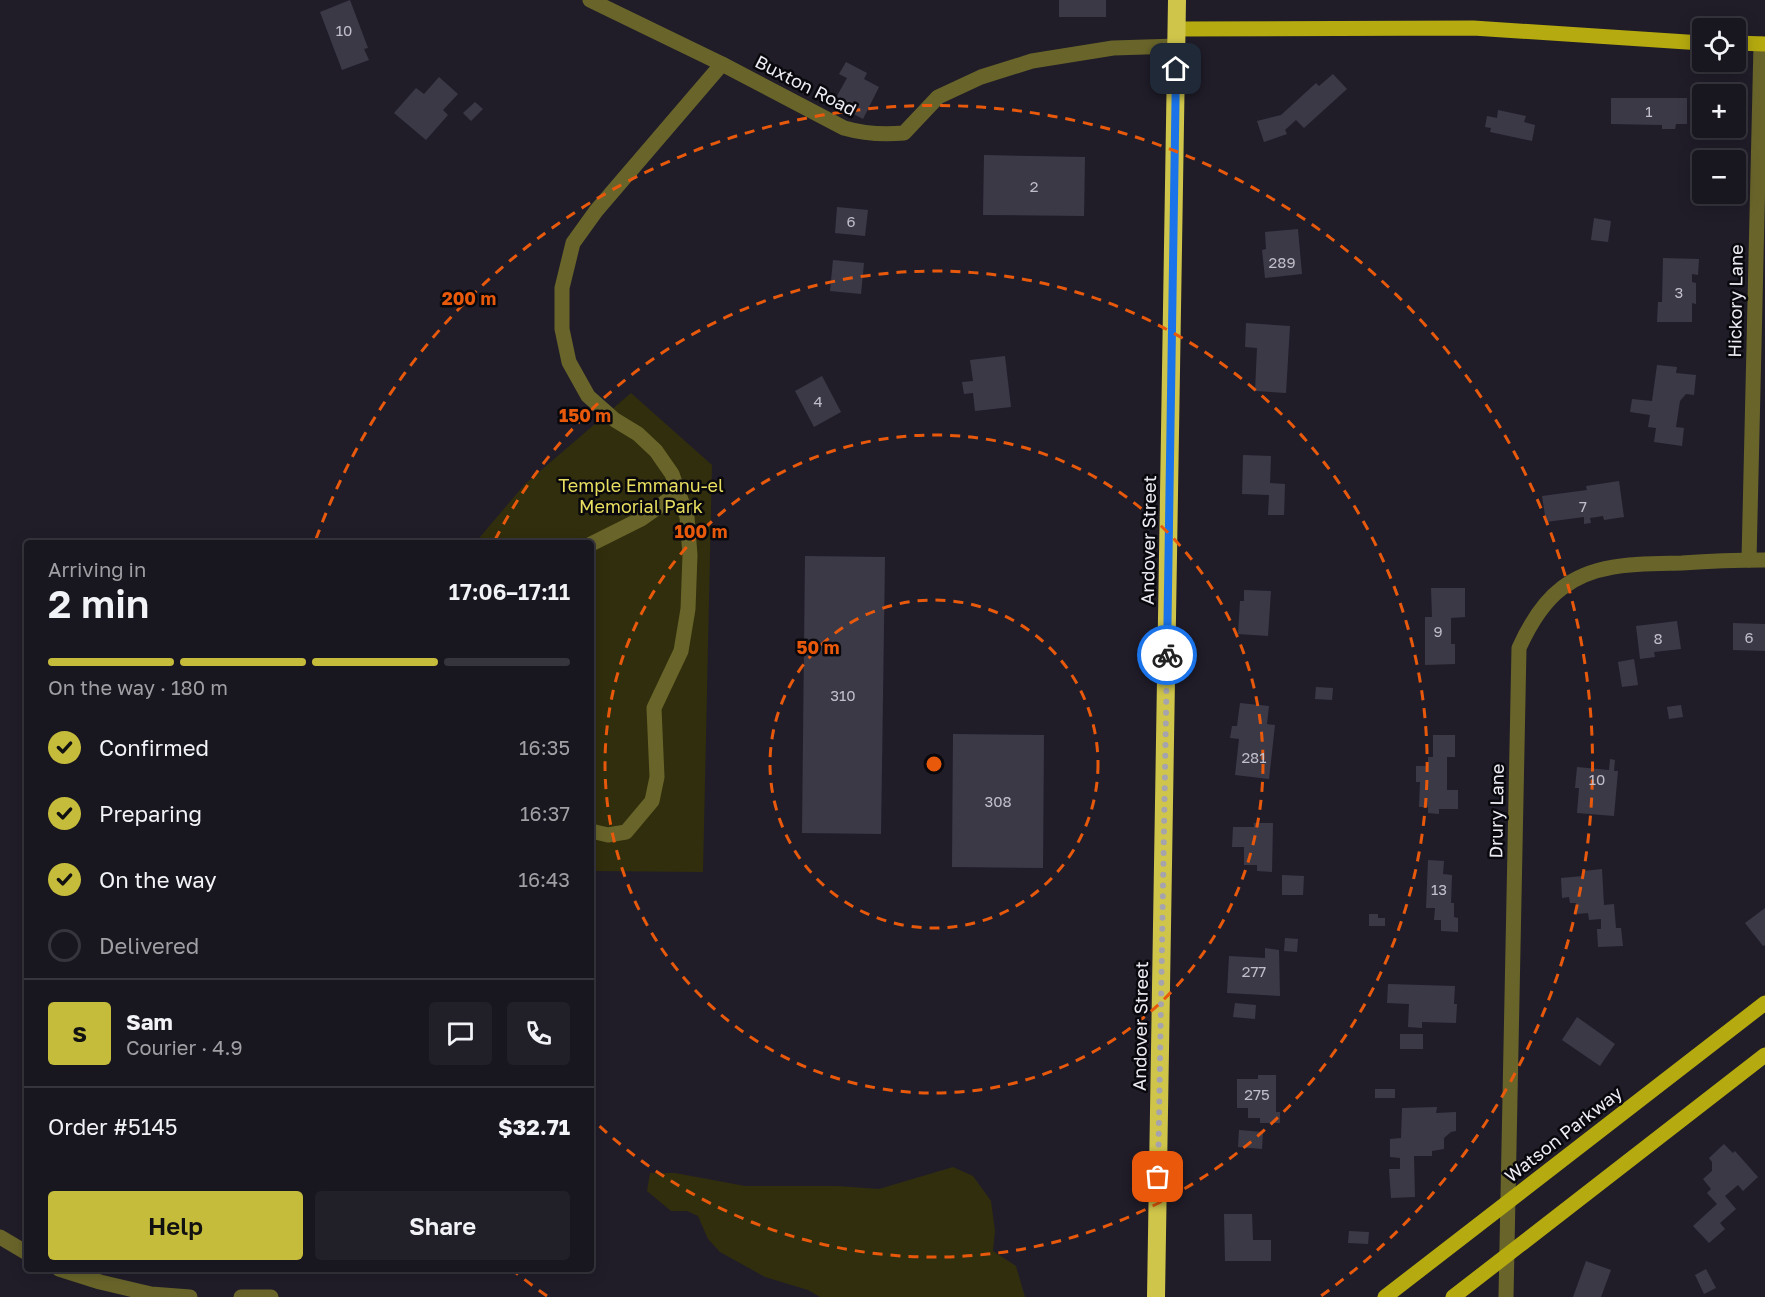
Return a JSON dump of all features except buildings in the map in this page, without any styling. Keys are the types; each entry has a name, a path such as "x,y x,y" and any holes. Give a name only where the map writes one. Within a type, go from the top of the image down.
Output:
{"highway":[{"name":"Andover Street","path":"1156,1297 1177,0"}],"main road":[{"path":"1177,38 1473,28 1692,42"},
{"path":"1746,43 1763,44"},
{"name":"Watson Parkway","path":"1385,1297 1765,1003"},
{"path":"1453,1297 1765,1055"}],"street":[{"name":"Buxton Road","path":"590,0 722,64 844,128 864,134 904,133 938,97 981,77 1032,60 1177,38"},
{"name":"Hickory Lane","path":"1749,560 1763,44"},
{"path":"594,832 608,835 626,832 652,801 657,777 654,708 681,651 688,609 690,555 687,517 672,474 656,451 638,434 615,420 588,396 569,363 562,329 562,288 573,243 596,212 722,64"},
{"path":"594,542 641,519 678,492"},
{"name":"Drury Lane","path":"1506,1297 1519,648 1529,626 1545,605 1561,588 1585,574 1614,566 1765,560"},
{"path":"0,1237 24,1251"},
{"path":"70,1272 151,1294 190,1297"},
{"path":"241,1297 271,1297"}],"green space":[{"name":"Temple Emmanu-el Memorial Park","path":"631,393 712,465 703,872 594,871 594,540 478,540 525,484"},
{"path":"953,1167 973,1176 991,1201 995,1231 993,1251 1016,1266 1025,1297 820,1297 808,1290 765,1277 720,1252 708,1239 698,1216 687,1211 671,1211 647,1191 650,1173 675,1173 745,1186 837,1186 879,1189"}],"way so far":[{"path":"1158,1177 1167,655"}],"route":[{"path":"1167,655 1176,69"}]}
